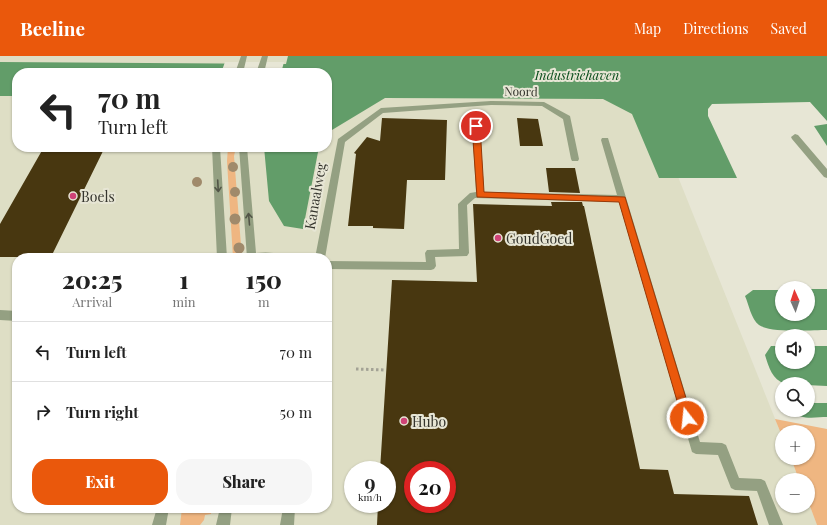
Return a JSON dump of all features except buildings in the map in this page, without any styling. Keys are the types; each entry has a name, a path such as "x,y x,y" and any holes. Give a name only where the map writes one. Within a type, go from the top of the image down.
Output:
{"street":[{"name":"Noord","path":"453,105 491,103 544,104 567,118 575,159"},
{"name":"Kanaalweg","path":"321,253 341,141 381,111 453,105"},
{"path":"476,126 480,194"},
{"path":"795,136 827,175"},
{"path":"605,140 696,448 722,449 735,484 761,485 776,525"},
{"path":"216,152 222,253"},
{"path":"244,152 252,253"},
{"path":"332,265 431,266 430,253 464,253 462,204 473,194 622,199"},
{"path":"0,316 12,316"},
{"path":"159,525 162,513"},
{"path":"223,525 225,513"},
{"path":"287,525 288,513"}],"path":[{"path":"356,369 386,370"}],"shaded area":[{"path":"0,56 827,56 634,67 778,425 775,425 775,465 794,465 796,473 775,473 775,513 812,513 817,525 0,525"},
{"path":"228,152 235,152 242,253 233,253"},
{"path":"775,419 806,425 777,425"},
{"path":"815,427 827,429 827,525 817,525 812,513 815,513 815,473 796,473 794,465 815,465"},
{"path":"181,513 211,513 205,515 204,520 200,525 180,525"}],"water":[{"name":"Industriehaven","path":"288,56 827,56 827,121 810,102 712,104 708,109 708,116 737,178 659,178 632,114 603,99 385,98 332,130 332,68 12,68 12,96 0,96 0,62 286,64"},
{"path":"827,124 827,146 814,126"},
{"path":"264,152 318,152 303,229 284,226 269,201"},
{"path":"815,289 827,289 827,330 764,328 754,319 745,296 753,290 775,290 775,321 815,321"},
{"path":"771,346 775,346 775,369 815,369 815,346 827,346 827,386 815,385 815,377 775,377 765,355"},
{"path":"815,403 827,403 827,417 813,418 803,417 815,417"}],"pier":[{"path":"225,62 284,62 282,68 223,68"}],"place":[{"name":"Boels","path":"73,196"},
{"name":"GoudGoed","path":"498,238"},
{"name":"Hubo","path":"404,421"}],"route":[{"path":"476,126 480,194 622,199 687,418"}]}
